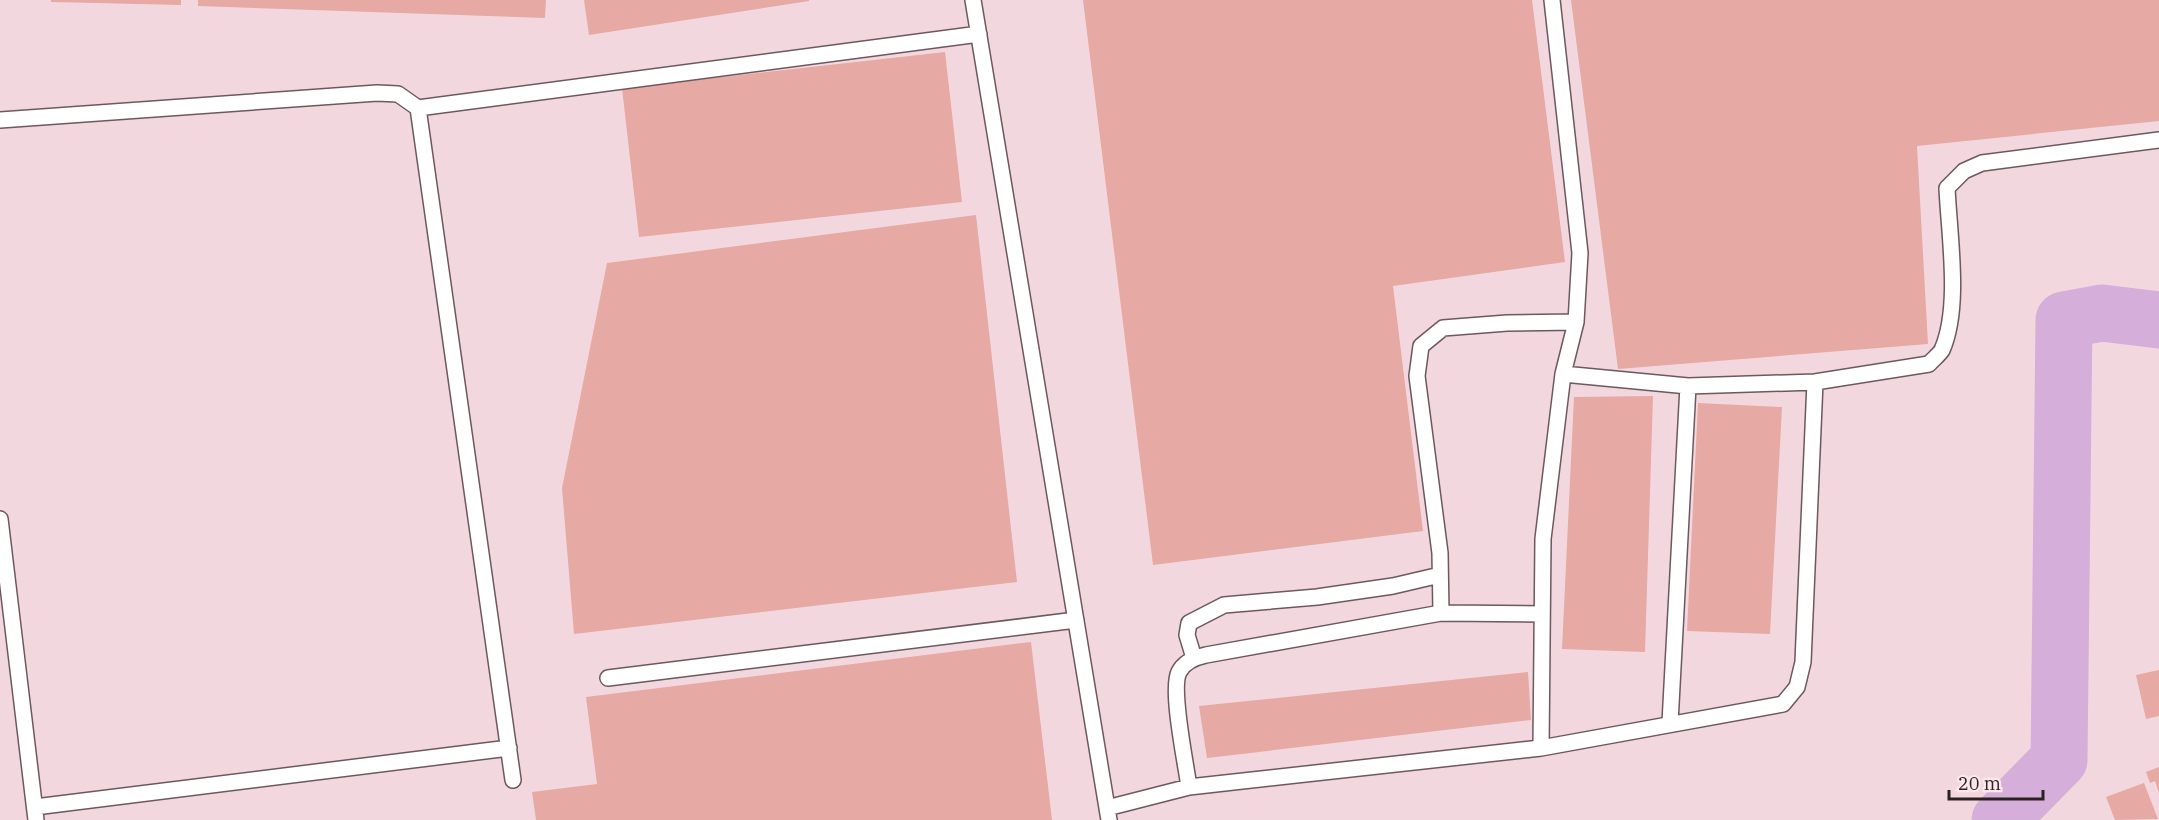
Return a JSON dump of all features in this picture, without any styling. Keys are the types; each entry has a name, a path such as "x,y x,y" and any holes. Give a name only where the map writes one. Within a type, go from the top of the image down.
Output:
{"lane":[{"path":"973,0 1108,814 1189,787 1541,748 1783,704 1797,687 1803,662 1815,382"},
{"path":"1541,748 1543,539 1563,374 1576,322 1580,253 1552,0"},
{"path":"0,120 377,93 398,94 418,108 979,34"},
{"path":"418,108 513,780"},
{"path":"1563,374 1688,386 1815,382 1929,364 1941,352 1950,325 1952,290 1947,188 1964,171 1982,163 2159,140"},
{"path":"1441,612 1440,553 1417,376 1421,346 1443,328 1507,323 1576,322"},
{"path":"1670,723 1688,386"},
{"path":"0,519 36,813 509,748"},
{"path":"1194,658 1187,635 1189,623 1224,604 1317,597 1394,586 1440,575"},
{"path":"1189,787 1176,691 1179,671 1194,658 1441,612 1541,614"},
{"path":"608,678 1076,620"}],"building":[{"path":"51,0 181,0 181,5 51,2"},
{"path":"198,0 546,0 545,18 198,6"},
{"path":"584,0 809,0 809,1 589,35"},
{"path":"1083,0 1532,0 1565,262 1393,286 1423,531 1153,565"},
{"path":"1571,0 2159,0 2159,121 1917,146 1928,344 1618,369"},
{"path":"945,52 962,202 639,237 622,88"},
{"path":"976,215 1017,582 574,634 562,488 607,263"},
{"path":"1653,396 1645,652 1562,649 1574,397"},
{"path":"1698,403 1782,407 1770,634 1687,631"},
{"path":"1031,642 1052,820 536,820 532,792 597,784 586,697"},
{"path":"2159,670 2159,716 2146,719 2136,675"},
{"path":"1528,672 1531,720 1207,758 1199,706"},
{"path":"2159,767 2159,793 2155,781 2150,783 2146,772"},
{"path":"2144,783 2158,819 2115,820 2106,797"}],"waterway":[{"path":"2000,820 2059,760 2064,320 2102,313 2159,320"}]}
